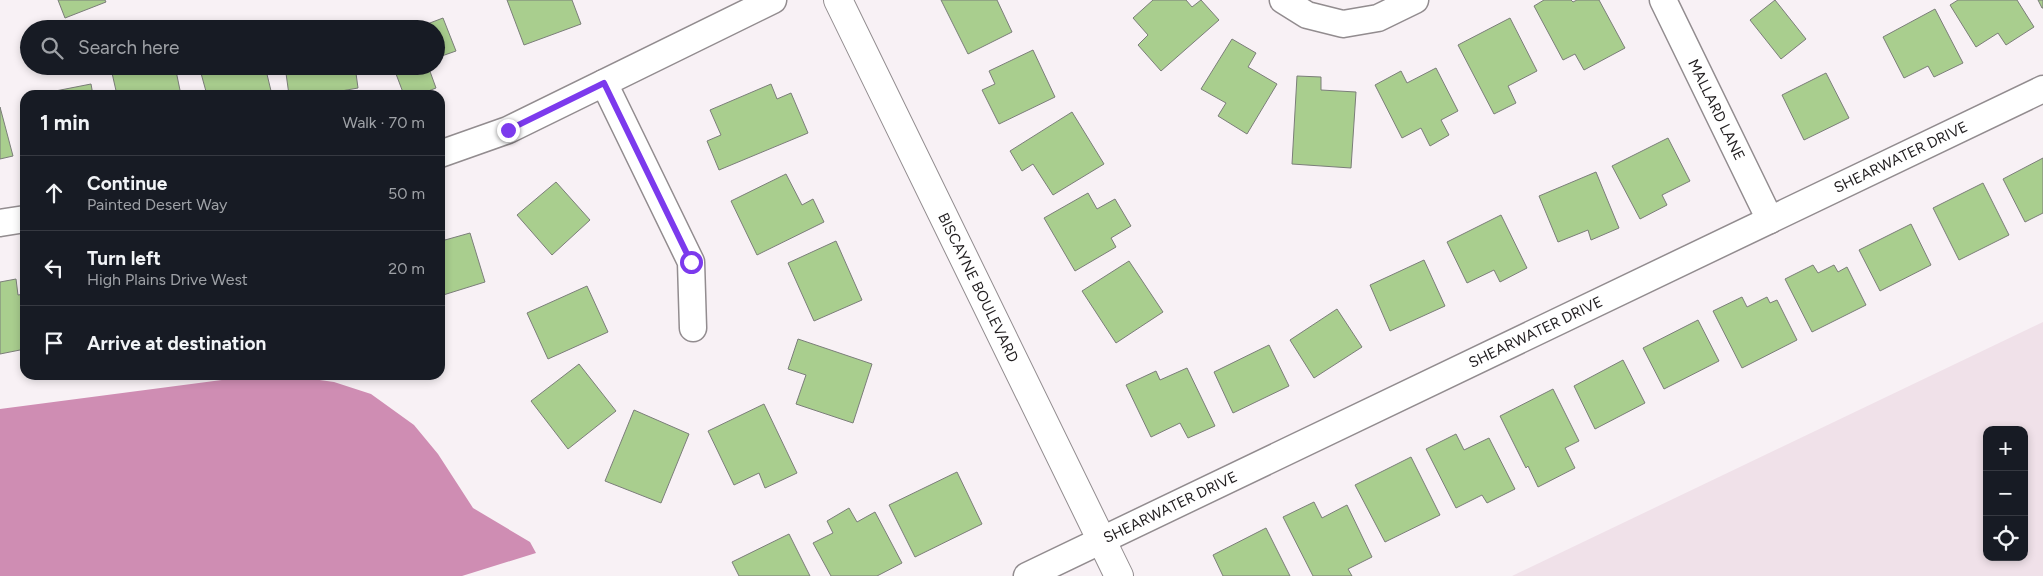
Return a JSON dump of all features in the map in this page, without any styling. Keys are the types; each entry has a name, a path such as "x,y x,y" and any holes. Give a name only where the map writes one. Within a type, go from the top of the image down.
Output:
{"street":[{"path":"445,152 508,130 773,0"},
{"name":"BISCAYNE BOULEVARD","path":"838,0 1100,541 1119,576"},
{"path":"1283,0 1307,15 1343,24 1378,18 1415,0"},
{"name":"MALLARD LANE","path":"1663,0 1770,220"},
{"path":"604,83 691,262 693,328"},
{"name":"SHEARWATER DRIVE","path":"1027,576 2043,89"},
{"path":"0,223 20,220"}],"shaded area":[{"path":"2043,322 2043,576 1512,576"},
{"path":"222,380 320,380 334,382 371,394 414,425 438,454 473,508 530,542 536,553 462,576 0,576 0,409"}],"building":[{"path":"58,0 105,0 106,2 65,18"},
{"path":"507,0 572,0 581,24 524,45"},
{"path":"941,0 997,0 1012,32 968,54"},
{"path":"1153,0 1186,0 1192,7 1201,0 1219,20 1161,71 1138,45 1148,35 1133,18"},
{"path":"1544,0 1571,0 1573,2 1577,0 1599,0 1625,48 1584,70 1575,54 1563,60 1534,6"},
{"path":"1775,0 1806,39 1781,59 1750,20"},
{"path":"1958,0 2017,0 2034,27 2006,45 1998,33 1976,47 1950,5"},
{"path":"2038,0 2043,0 2043,8 2042,8"},
{"path":"1935,9 1963,63 1934,77 1928,66 1904,78 1883,37"},
{"path":"1510,18 1537,71 1508,86 1516,103 1494,114 1458,45"},
{"path":"445,23 456,51 445,55"},
{"path":"1232,39 1256,53 1248,67 1277,84 1247,134 1218,116 1226,103 1201,89"},
{"path":"1033,50 1055,97 999,124 982,90 995,84 989,71"},
{"path":"1436,68 1458,111 1441,120 1449,135 1430,146 1421,128 1402,138 1375,85 1401,71 1407,83"},
{"path":"1826,73 1849,118 1804,140 1782,95"},
{"path":"112,75 177,75 180,90 116,90"},
{"path":"201,75 267,75 271,90 206,90"},
{"path":"286,75 356,75 358,88 347,90 288,90"},
{"path":"396,75 431,75 436,88 431,90 402,90"},
{"path":"1297,76 1321,77 1321,90 1356,92 1351,168 1292,164"},
{"path":"91,84 92,90 60,90"},
{"path":"771,84 777,99 791,93 808,133 719,170 707,141 721,135 710,110"},
{"path":"0,107 13,156 0,159"},
{"path":"1072,112 1104,164 1053,195 1033,164 1022,171 1010,151"},
{"path":"1668,138 1690,181 1662,195 1667,205 1640,219 1612,166"},
{"path":"2043,158 2043,213 2025,222 2003,179"},
{"path":"1596,172 1619,228 1591,240 1588,230 1558,242 1539,196"},
{"path":"786,174 802,205 813,199 824,222 757,255 731,201"},
{"path":"556,182 590,220 552,255 517,215"},
{"path":"1983,183 2009,235 1959,260 1933,208"},
{"path":"1088,193 1097,209 1115,199 1131,226 1111,238 1116,247 1075,271 1044,218"},
{"path":"1501,215 1527,268 1500,282 1494,270 1467,283 1447,242"},
{"path":"1911,224 1931,265 1880,291 1859,250"},
{"path":"470,233 485,282 445,294 445,240"},
{"path":"836,241 862,300 814,321 788,263"},
{"path":"1424,260 1445,306 1390,331 1370,285"},
{"path":"1129,261 1163,312 1116,343 1082,291"},
{"path":"1813,265 1818,273 1834,265 1838,272 1847,267 1866,305 1812,332 1785,279"},
{"path":"16,279 18,295 20,295 20,350 0,354 0,282"},
{"path":"587,286 608,332 548,359 527,313"},
{"path":"1742,297 1747,307 1767,297 1770,303 1777,300 1797,340 1742,368 1713,311"},
{"path":"1337,309 1362,347 1314,378 1290,340"},
{"path":"1698,320 1719,361 1664,389 1643,348"},
{"path":"798,339 872,364 853,423 796,404 806,375 788,369"},
{"path":"1269,345 1289,386 1233,413 1214,372"},
{"path":"1623,360 1645,403 1595,429 1574,386"},
{"path":"579,364 616,411 568,449 531,401"},
{"path":"1187,368 1215,426 1188,438 1180,423 1151,437 1126,385 1156,371 1160,380"},
{"path":"1553,389 1579,441 1565,448 1575,468 1538,487 1528,466 1526,468 1500,416"},
{"path":"764,404 797,473 765,488 759,473 734,485 708,431"},
{"path":"634,410 689,434 661,503 605,481"},
{"path":"1456,434 1464,450 1489,438 1515,489 1487,503 1482,495 1456,508 1426,449"},
{"path":"1411,457 1440,515 1385,542 1355,485"},
{"path":"957,472 982,524 915,557 889,505"},
{"path":"1314,502 1322,518 1347,505 1372,557 1348,569 1352,576 1313,576 1283,517"},
{"path":"849,508 857,522 875,512 902,563 877,576 831,576 813,543 833,533 827,521"},
{"path":"1266,528 1290,576 1223,576 1213,555"},
{"path":"789,534 810,576 739,576 732,562"}],"route":[{"path":"508,130 604,83 691,262"}]}
